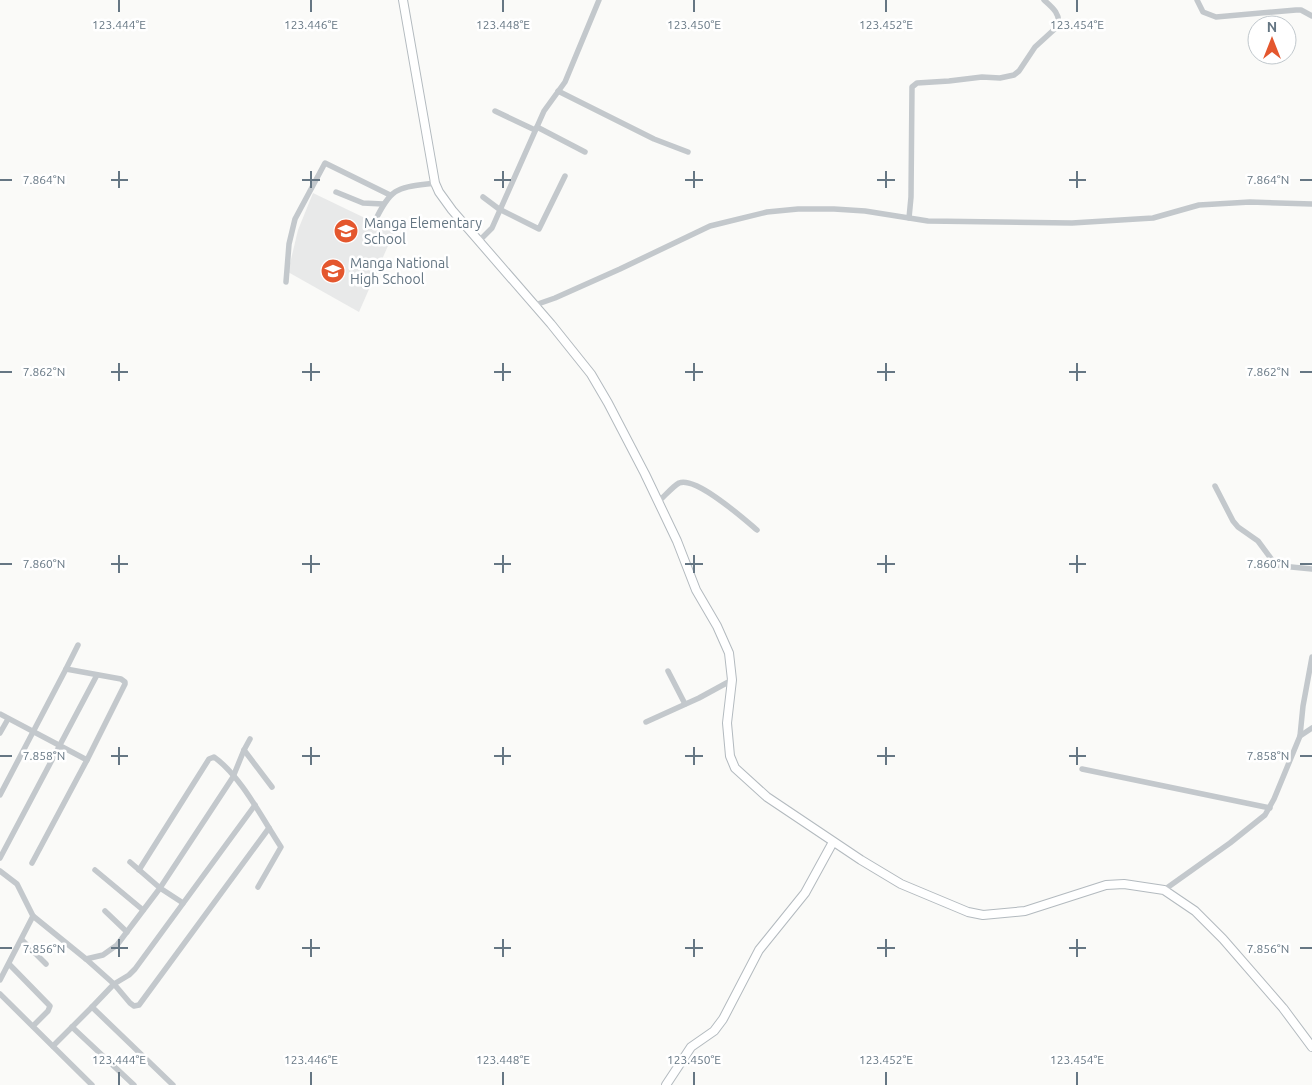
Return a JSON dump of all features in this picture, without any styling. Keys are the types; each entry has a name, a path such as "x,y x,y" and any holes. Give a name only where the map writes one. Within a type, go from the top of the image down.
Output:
{"street":[{"path":"402,0 435,183 445,201 567,344 608,403 678,541 696,590 717,626 729,653 732,680 726,723 730,756 735,768 763,794 833,842 901,884 968,912 982,915 1025,911 1106,885 1124,884 1164,890 1195,911 1223,939 1283,1008 1312,1047"},
{"path":"479,241 492,228 547,106 565,82 598,0"},
{"path":"909,218 911,197 912,86 917,83 949,82 982,77 1000,78 1014,75 1035,47 1058,26 1060,21 1058,14 1044,0"},
{"path":"1197,0 1203,12 1216,17 1296,10 1301,10 1312,16"},
{"path":"558,91 646,135 688,152"},
{"path":"495,111 585,152"},
{"path":"286,282 289,244 295,219 325,164 390,195"},
{"path":"483,197 499,209 538,229 565,176"},
{"path":"375,221 383,204 390,195 403,188 435,183"},
{"path":"336,192 363,204 383,204"},
{"path":"535,305 620,269 710,226 742,217 798,209 834,209 944,221 1005,220 1072,223 1153,218 1193,206 1216,204 1250,202 1312,204"},
{"path":"658,502 678,484 685,483 712,493 757,530"},
{"path":"1215,486 1232,521 1255,539 1275,564 1312,569"},
{"path":"0,794 78,645"},
{"path":"1164,890 1242,834 1265,815 1270,808 1300,736 1303,706 1312,657"},
{"path":"32,863 125,684 121,679 66,669"},
{"path":"668,671 685,704"},
{"path":"0,858 97,675"},
{"path":"646,722 732,680"},
{"path":"0,714 87,760"},
{"path":"0,733 8,719"},
{"path":"1300,736 1312,728"},
{"path":"86,958 110,951 127,932 160,888 233,777 250,739"},
{"path":"244,750 272,787"},
{"path":"139,870 211,757 216,758 255,805 282,849 258,887"},
{"path":"1082,769 1270,808"},
{"path":"53,1046 114,984 135,969 255,805"},
{"path":"0,871 17,884 33,916 86,958 134,1006 139,1005 269,828"},
{"path":"666,1085 691,1047 714,1031 723,1019 759,950 805,893 833,842"},
{"path":"130,862 160,888 183,903"},
{"path":"95,870 143,910"},
{"path":"105,912 127,932"},
{"path":"0,980 33,916"},
{"path":"22,940 46,964"},
{"path":"9,964 50,1006 48,1011 33,1026"},
{"path":"0,994 92,1085"},
{"path":"92,1007 173,1085"},
{"path":"72,1027 134,1085"}],"shaded area":[{"path":"313,193 394,232 359,312 288,272 298,230"}],"place":[{"name":"Manga Elementary School","path":"346,231"},
{"name":"Manga National High School","path":"333,271"}]}
